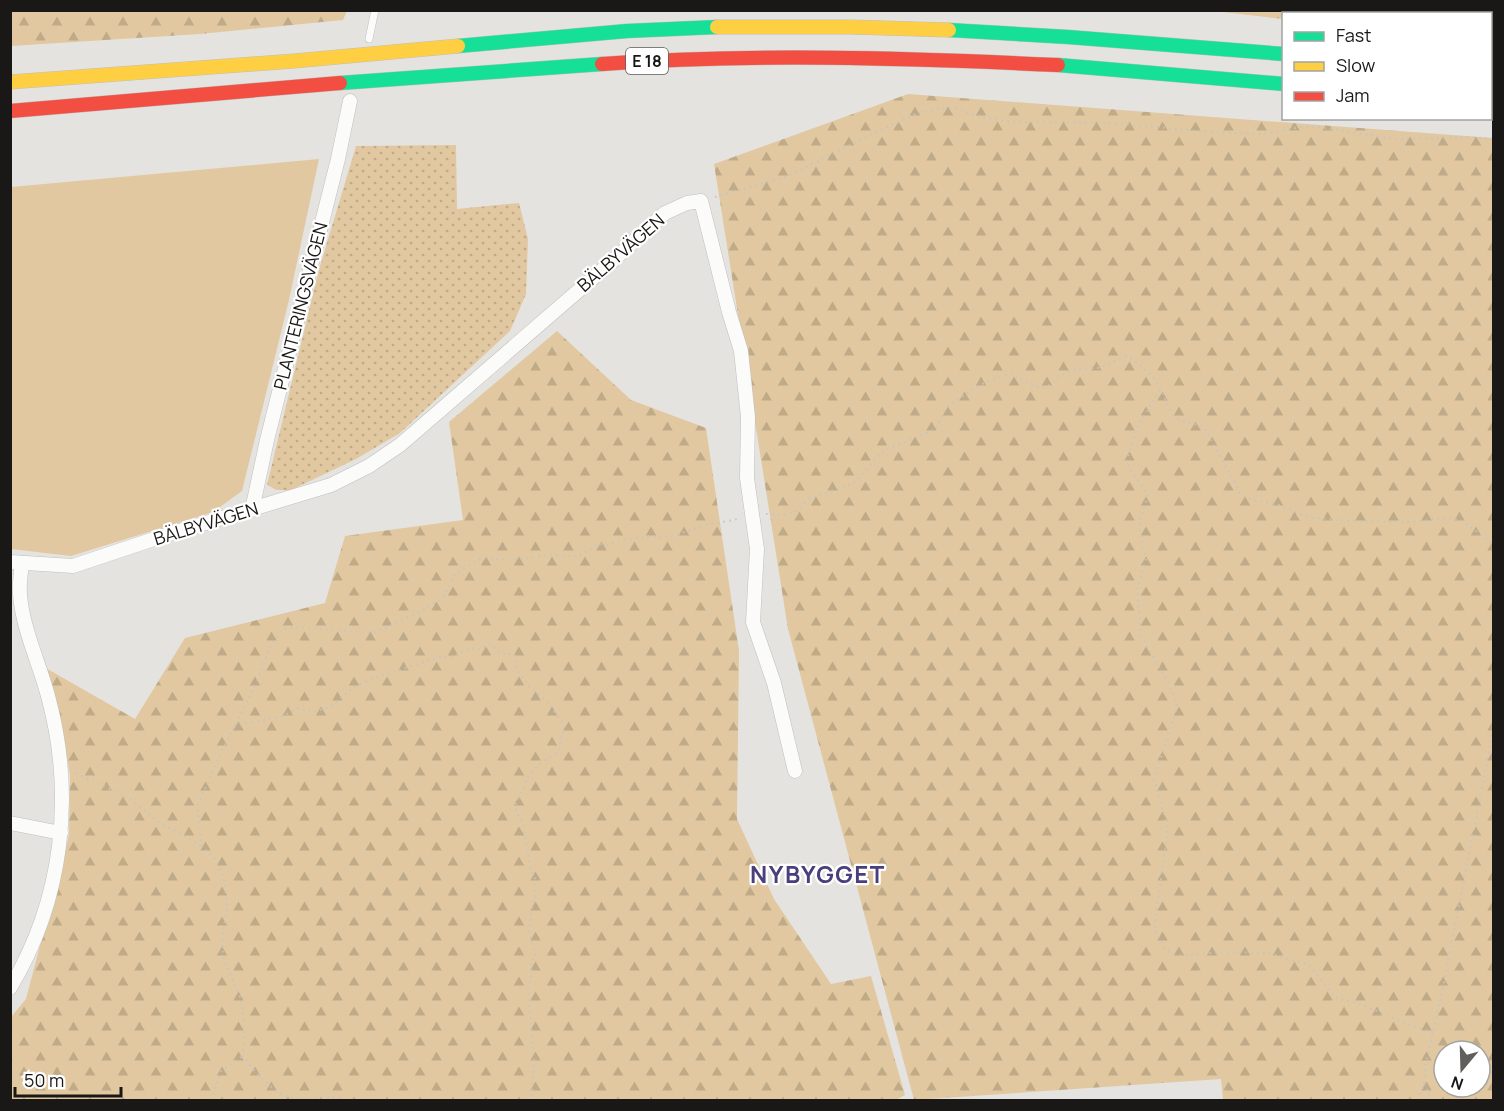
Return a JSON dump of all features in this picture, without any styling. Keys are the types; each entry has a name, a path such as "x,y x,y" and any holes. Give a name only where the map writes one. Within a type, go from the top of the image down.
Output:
{"highway":[{"name":"E 18","path":"10,82 386,53 580,34 715,27 831,25 1006,32 1282,54"},
{"name":"E 18","path":"10,111 686,58 900,58 1093,67 1282,84"}],"street":[{"name":"PLANTERINGSVÄGEN","path":"252,510 267,440 338,159 350,101"},
{"name":"BÄLBYVÄGEN","path":"16,562 73,566 331,485 369,466 389,453 607,267 665,213 687,203 701,201"},
{"path":"701,201 741,351 748,417 747,478 757,549 753,622 774,683 795,771"},
{"path":"10,988 20,972 44,916 54,884 63,800 62,766 56,727 48,693 28,637 16,562"},
{"path":"10,823 61,832"}],"lane":[{"path":"369,39 375,10"}],"path":[{"path":"701,201 788,176 918,113 937,109 953,108 985,118 1015,123 1114,123 1208,132 1264,134 1301,127 1318,127 1394,139 1471,136 1494,139"},
{"path":"202,847 197,807 234,726 255,687 271,645 284,629 300,627 373,633 422,611 443,598 456,573 482,558 511,560 549,555 579,556 598,544 607,545 652,536 669,537 752,514 783,515 795,512 811,498 856,481 883,452 936,429 946,407 982,384 1011,373 1041,388 1048,386 1065,373 1077,369 1099,368 1126,356 1140,363 1161,389 1175,416 1203,426 1239,493 1252,500 1279,505 1308,517 1348,521 1410,522 1448,518 1463,521 1494,545"},
{"path":"1161,389 1138,426 1126,464 1148,495 1139,523 1146,559 1137,589 1141,636 1173,691 1177,707 1154,779 1168,828 1154,930 1167,951 1182,956 1221,952 1269,953 1309,965 1336,998 1361,1004 1434,1033"},
{"path":"234,726 283,716 297,708 314,712 332,706 354,687 375,678 443,656 450,658 471,648 477,650 490,644 502,654 514,654 517,658 516,668 530,688 546,700 564,725 565,730 561,737 559,751 528,774 516,804 516,811 524,825 536,894 529,933 536,957 531,963 532,972 528,990 534,1061 532,1101"},
{"path":"1418,1101 1424,1084 1426,1063 1434,1033 1494,725"},
{"path":"62,766 129,798 162,825 202,847 214,859 225,884 227,909 222,939 223,957 240,997 243,1056 256,1073 277,1092 290,1099 339,1097 346,1101"},
{"path":"211,1101 221,1071 243,1056"},
{"path":"1424,1084 1432,1101"}],"green space":[{"path":"11,10 347,11 343,20 200,34 11,46"},
{"path":"1214,11 1493,11 1493,46 1492,12 1282,12 1282,19"},
{"path":"908,94 1493,138 1493,1100 1223,1100 1221,1079 914,1100 788,629 714,164"},
{"path":"456,145 457,209 519,203 528,239 526,294 510,331 400,433 356,459 291,490 277,490 267,485 318,273 356,146"},
{"path":"319,159 289,300 242,491 213,512 71,556 11,549 11,187"},
{"path":"557,331 631,400 706,428 739,651 737,819 774,899 831,984 871,976 905,1095 896,1100 11,1100 11,1017 26,999 69,835 70,775 60,717 44,667 135,719 185,638 325,603 345,536 463,520 449,422"}],"traffic: fast":[{"path":"458,46 627,31 717,27"},
{"path":"949,30 1282,54"},
{"path":"340,83 602,64"},
{"path":"1058,65 1282,84"}],"traffic: slow":[{"path":"717,27 949,30"},
{"path":"10,82 294,61 458,46"}],"traffic: jam":[{"path":"602,64 716,59 830,58 1058,65"},
{"path":"10,111 340,83"}],"district":[{"name":"NYBYGGET","path":"818,875"}]}
